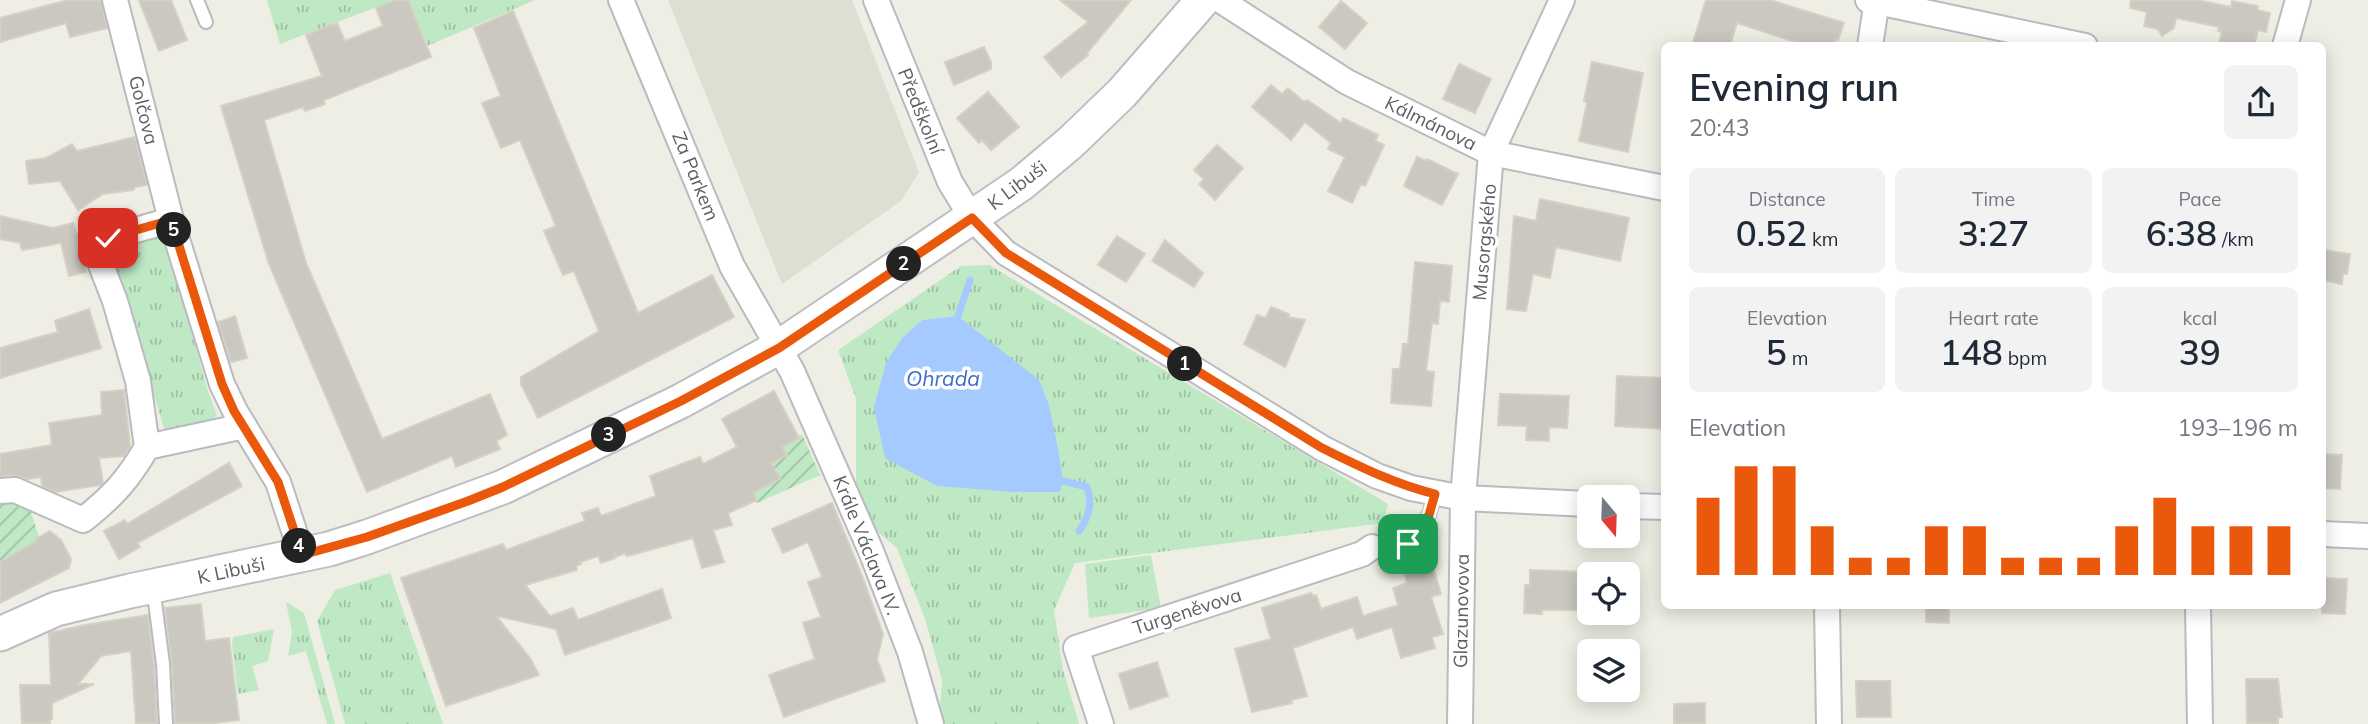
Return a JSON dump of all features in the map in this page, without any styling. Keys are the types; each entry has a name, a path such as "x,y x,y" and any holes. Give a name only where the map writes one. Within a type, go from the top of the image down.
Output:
{"street":[{"name":"Golčova","path":"115,0 134,65 171,220 222,384 244,426"},
{"name":"Za Parkem","path":"621,0 732,266 785,359"},
{"name":"Předškolní","path":"876,0 950,182 972,218 1006,253 1322,448 1377,475 1411,488 1463,498 1577,503"},
{"name":"K Libuši","path":"0,634 56,609 152,586 298,543 367,537 503,487 681,401 785,359 1021,184 1070,144 1122,93 1203,0"},
{"name":"Kálmánova","path":"1220,0 1347,82 1491,153 1661,187"},
{"name":"Musorgského","path":"1463,498 1491,153 1562,0"},
{"path":"2286,42 2298,0"},
{"path":"1870,42 1874,1 2066,42"},
{"path":"0,491 15,490 83,520 104,504 128,479 147,447 138,381 115,301 101,265 100,250 108,238 171,220"},
{"name":"Krále Václava IV.","path":"785,359 871,551 910,652 931,724"},
{"path":"147,447 244,426 278,482 298,543"},
{"name":"Glazunovova","path":"1460,724 1463,498"},
{"path":"1640,506 1661,507"},
{"path":"2326,534 2368,536"},
{"name":"Turgeněvova","path":"1101,724 1076,648 1362,554 1372,547"},
{"path":"1827,609 1829,724"},
{"path":"2198,609 2200,724"}],"lane":[{"path":"197,0 206,22"},
{"path":"1412,561 1408,544 1429,515 1435,494"},
{"path":"152,586 163,664 166,724"}],"shaded area":[{"path":"668,0 852,0 919,172 901,201 782,284"}],"green space":[{"path":"267,0 395,0 280,44"},
{"path":"408,0 535,0 427,46"},
{"path":"159,236 167,246 217,415 210,422 165,432 116,265 126,246"},
{"path":"989,265 1388,504 1383,523 1075,563 1054,610 1063,669 1079,724 944,724 940,711 942,680 925,619 897,548 878,532 856,487 856,399 838,350 961,266","holes":["958,316 1049,405 1063,481 874,407 902,338 922,320"]},
{"path":"802,434 820,475 757,503 731,451 762,488 780,479 772,463 786,455 782,447"},
{"path":"0,500 13,500 30,509 39,537 35,540 38,546 16,559 13,555 0,562"},
{"path":"1151,555 1161,608 1089,618 1085,564"},
{"path":"390,573 443,724 345,724 317,621 335,590"},
{"path":"286,602 304,613 335,724 327,724 306,651 288,656 292,632"},
{"path":"274,629 268,661 252,666 259,690 238,694 233,637"}],"water":[{"name":"Ohrada","path":"958,316 1039,380 1049,405 1057,444 1063,481 1060,492 1015,492 937,486 885,458 874,407 886,363 902,338 922,320"}],"building":[{"path":"68,0 101,0 107,28 70,37 66,23 0,42 0,18"},
{"path":"139,0 171,0 187,40 159,51"},
{"path":"396,0 408,0 431,57 324,100 325,104 305,111 303,107 264,120 306,263 382,439 490,394 507,435 496,441 500,449 456,467 452,456 367,492 269,264 221,106 322,76 306,35 337,23 345,41 383,26 376,8"},
{"path":"1060,0 1131,0 1088,55 1061,77 1044,57 1088,22"},
{"path":"1706,0 1770,0 1844,23 1838,40 1835,39 1834,42 1796,42 1737,23 1731,42 1693,42"},
{"path":"2131,0 2197,0 2231,7 2232,1 2258,6 2257,10 2270,13 2266,32 2258,30 2255,42 2219,42 2222,32 2218,31 2219,27 2176,18 2174,28 2162,36 2158,29 2144,26 2147,12 2130,8"},
{"path":"1341,1 1367,23 1345,49 1319,27"},
{"path":"513,11 638,313 712,275 734,317 538,418 521,384 521,377 599,331 574,271 563,275 544,231 556,226 520,140 501,148 482,103 501,96 474,28"},
{"path":"984,47 991,62 991,69 954,85 945,62"},
{"path":"1592,62 1643,73 1628,152 1579,141"},
{"path":"1459,64 1491,79 1475,113 1443,99"},
{"path":"1271,85 1282,94 1288,88 1304,102 1307,100 1341,123 1343,118 1378,135 1375,141 1384,145 1365,186 1361,184 1352,203 1328,191 1345,157 1328,149 1331,143 1305,122 1291,140 1252,107"},
{"path":"988,92 1019,127 991,150 982,140 979,143 957,118"},
{"path":"135,137 147,185 103,194 78,210 60,181 29,184 26,161 46,158 72,144 77,151"},
{"path":"1217,145 1243,168 1215,200 1199,184 1204,179 1194,170"},
{"path":"1417,157 1458,174 1442,205 1404,186"},
{"path":"1540,199 1629,218 1620,261 1556,247 1550,278 1533,274 1526,311 1507,309 1514,216 1536,221"},
{"path":"0,216 53,228 73,223 76,233 91,237 78,240 86,272 69,276 61,243 22,250 20,243 0,239"},
{"path":"1117,236 1145,254 1126,282 1098,265"},
{"path":"1165,240 1203,273 1194,287 1152,261"},
{"path":"2326,250 2350,254 2347,274 2343,274 2342,284 2326,281"},
{"path":"1415,262 1452,266 1449,302 1440,301 1438,324 1432,323 1426,371 1434,372 1431,406 1391,403 1393,369 1400,369 1403,344 1408,344"},
{"path":"1271,307 1289,314 1288,317 1305,320 1285,367 1244,344 1257,315 1266,318"},
{"path":"89,309 101,348 0,378 0,348 58,332 55,321"},
{"path":"235,316 247,358 231,362 218,322"},
{"path":"1617,376 1661,378 1661,429 1615,426"},
{"path":"124,390 130,446 124,456 99,458 103,483 55,492 42,486 41,477 27,479 15,475 0,476 0,454 52,445 49,423 102,415 101,392"},
{"path":"774,391 799,438 782,447 787,455 772,463 780,479 753,493 757,500 728,513 732,525 713,530 724,562 702,568 693,538 627,556 625,553 616,557 614,551 615,558 601,563 598,556 580,562 581,564 576,566 577,570 525,585 550,616 573,608 578,620 662,589 671,618 565,655 556,629 496,616 530,658 539,675 446,706 401,578 503,544 506,550 585,521 582,513 598,508 601,516 656,496 650,476 700,457 703,464 737,447 722,419"},
{"path":"1500,394 1569,396 1567,428 1549,427 1549,441 1526,440 1527,426 1498,425"},
{"path":"2326,454 2342,455 2340,489 2326,488"},
{"path":"229,463 242,486 137,543 140,547 119,559 104,531 125,520 127,524"},
{"path":"832,503 883,634 877,659 885,681 784,717 769,675 815,659 803,623 821,617 808,582 822,577 808,542 783,553 772,529"},
{"path":"50,531 61,540 71,559 69,568 0,603 0,562"},
{"path":"1433,567 1441,594 1431,597 1443,634 1432,637 1435,648 1401,658 1392,627 1357,639 1353,627 1293,648 1307,696 1291,700 1292,703 1252,712 1235,649 1271,639 1262,608 1311,593 1316,595 1321,609 1357,597 1363,616 1398,605 1393,588 1407,583 1405,575"},
{"path":"1530,570 1577,572 1577,610 1524,613 1525,585 1530,585"},
{"path":"2326,578 2347,579 2345,614 2322,613 2322,609 2326,609"},
{"path":"201,604 205,641 229,638 239,720 175,724 172,664 165,608"},
{"path":"1926,609 1949,609 1949,623 1926,622"},
{"path":"148,615 157,724 136,724 131,651 101,656 78,684 94,684 52,703 50,724 22,724 20,685 51,685 49,633"},
{"path":"1157,662 1168,696 1130,709 1119,674"},
{"path":"2246,679 2278,679 2282,717 2278,717 2278,724 2247,724"},
{"path":"1856,681 1890,681 1891,717 1857,717"},
{"path":"1705,703 1705,724 1674,724 1674,704"}],"waterway":[{"path":"958,316 970,280"},
{"path":"1063,481 1087,487 1089,510 1079,531"}],"route":[{"path":"108,238 171,220 222,384 234,411 278,482 302,555 367,537 503,487 681,401 779,348 972,218 1006,253 1042,277 1322,448 1377,475 1435,494 1429,515 1408,544"}]}
